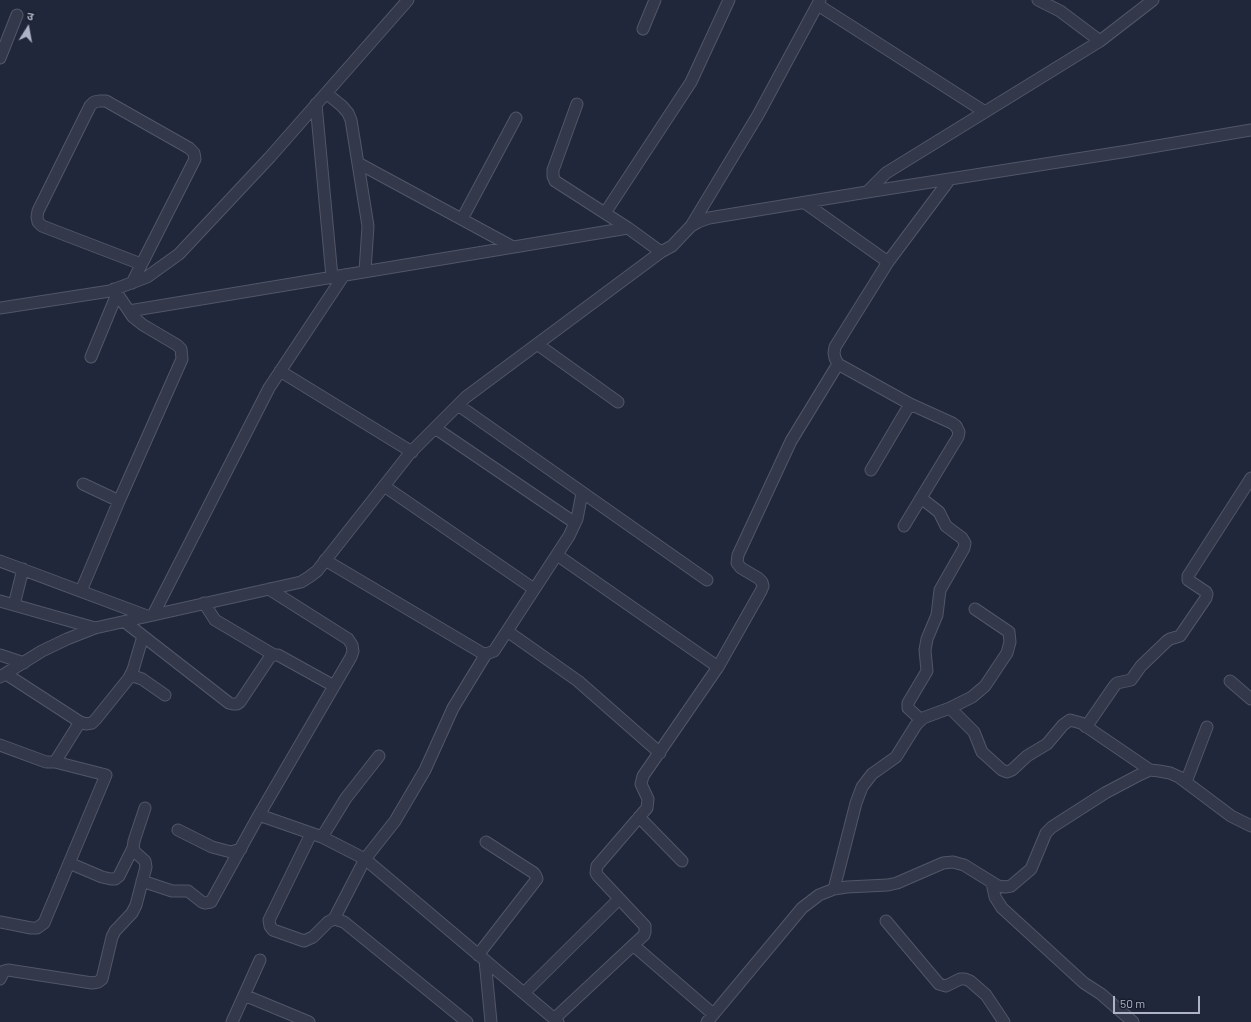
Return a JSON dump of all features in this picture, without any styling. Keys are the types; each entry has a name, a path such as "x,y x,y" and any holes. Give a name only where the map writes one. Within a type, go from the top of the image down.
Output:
{"street":[{"path":"0,308 115,292 147,277 179,254 270,158 408,0"},
{"path":"643,29 655,0"},
{"path":"605,213 690,82 729,0"},
{"path":"1038,0 1056,4 1072,20 1100,41"},
{"path":"867,192 886,173 1100,41 1153,0"},
{"path":"143,636 133,670 129,678 92,723 86,724 80,722 3,675 42,651 95,628 305,580 316,571 412,452 458,405 475,390 661,252 672,246 691,226 758,115 819,2 986,112"},
{"path":"0,58 17,15"},
{"path":"326,93 342,106 349,116 368,226 365,271"},
{"path":"132,283 195,159 194,153 189,148 106,101 99,100 90,106 38,211 38,222 42,226 141,264"},
{"path":"316,104 332,277"},
{"path":"577,104 553,170 555,181 628,228 661,252"},
{"path":"462,219 516,118"},
{"path":"691,226 709,218 1251,130"},
{"path":"358,163 512,247"},
{"path":"904,526 958,437 959,432 956,426 952,423 910,404 838,364 834,353 835,347 888,262 950,179"},
{"path":"805,203 888,262"},
{"path":"129,311 628,228"},
{"path":"150,616 269,388 344,275"},
{"path":"81,591 182,359 181,349 177,344 143,325 129,311 115,292"},
{"path":"91,358 115,292"},
{"path":"537,344 618,402"},
{"path":"259,815 317,836 365,859 556,1020 644,935 646,929 645,926 598,876 596,869 647,808 648,799 641,784 642,781 718,667 763,586 762,582 758,578 741,568 737,563 738,555 791,441 838,364"},
{"path":"280,371 412,452"},
{"path":"870,470 910,404"},
{"path":"458,405 707,580"},
{"path":"435,428 576,523"},
{"path":"1086,727 1115,685 1131,680 1141,666 1167,641 1180,636 1206,598 1206,592 1188,580 1188,576 1251,478"},
{"path":"83,484 119,501"},
{"path":"384,486 534,590"},
{"path":"379,756 317,836 269,920 270,926 273,930 304,941 309,940 328,922 334,919 365,859 395,821 425,770 450,713 486,654 494,651 569,536 576,523 582,493"},
{"path":"921,498 939,512 946,526 962,538 965,543 964,548 940,590 936,615 927,639 925,650 927,671 908,703 908,708 921,720"},
{"path":"557,555 718,667"},
{"path":"325,560 486,654"},
{"path":"0,561 150,616"},
{"path":"14,605 23,569"},
{"path":"142,882 172,891 188,891 202,902 211,902 259,815 351,657 353,651 352,645 348,639 269,589"},
{"path":"0,601 95,628"},
{"path":"204,603 215,620 274,655 334,686"},
{"path":"834,889 856,803 862,787 872,774 896,757 916,725 921,720 972,697 985,686 1007,653 1010,642 1009,632 975,609"},
{"path":"125,622 228,703 232,704 237,704 240,702 270,657 274,655"},
{"path":"507,631 578,681 660,752"},
{"path":"0,655 24,663"},
{"path":"129,678 133,676 142,679 165,695"},
{"path":"1230,681 1251,699"},
{"path":"950,708 974,732 982,752 999,768 1007,772 1012,770 1033,752 1047,744 1070,720 1081,723 1150,770"},
{"path":"55,762 80,722"},
{"path":"1186,782 1206,727"},
{"path":"0,745 46,762 55,762 106,775 44,923 41,926 31,928 0,922"},
{"path":"634,945 710,1018 802,908 819,895 834,889 847,887 888,885 942,863 953,862 964,866 998,886 1010,886 1031,869 1046,833 1052,826 1100,796 1150,770 1159,770 1170,773 1186,782 1231,816 1251,826"},
{"path":"70,863 102,877 115,879 119,876 133,848 145,808"},
{"path":"638,817 682,861"},
{"path":"178,830 212,847 231,852 241,849"},
{"path":"486,842 534,873 537,879 482,958 491,1022"},
{"path":"0,979 4,971 8,970 92,983 98,982 102,979 112,937 115,931 132,913 136,906 146,867 145,861 135,852 133,848"},
{"path":"992,883 995,897 1002,908 1084,984 1101,994 1133,1022"},
{"path":"524,993 619,898"},
{"path":"334,919 344,922 467,1022"},
{"path":"886,921 939,984 946,986 965,978 986,995 1004,1022"},
{"path":"232,1022 260,960"},
{"path":"244,995 309,1022"}]}
